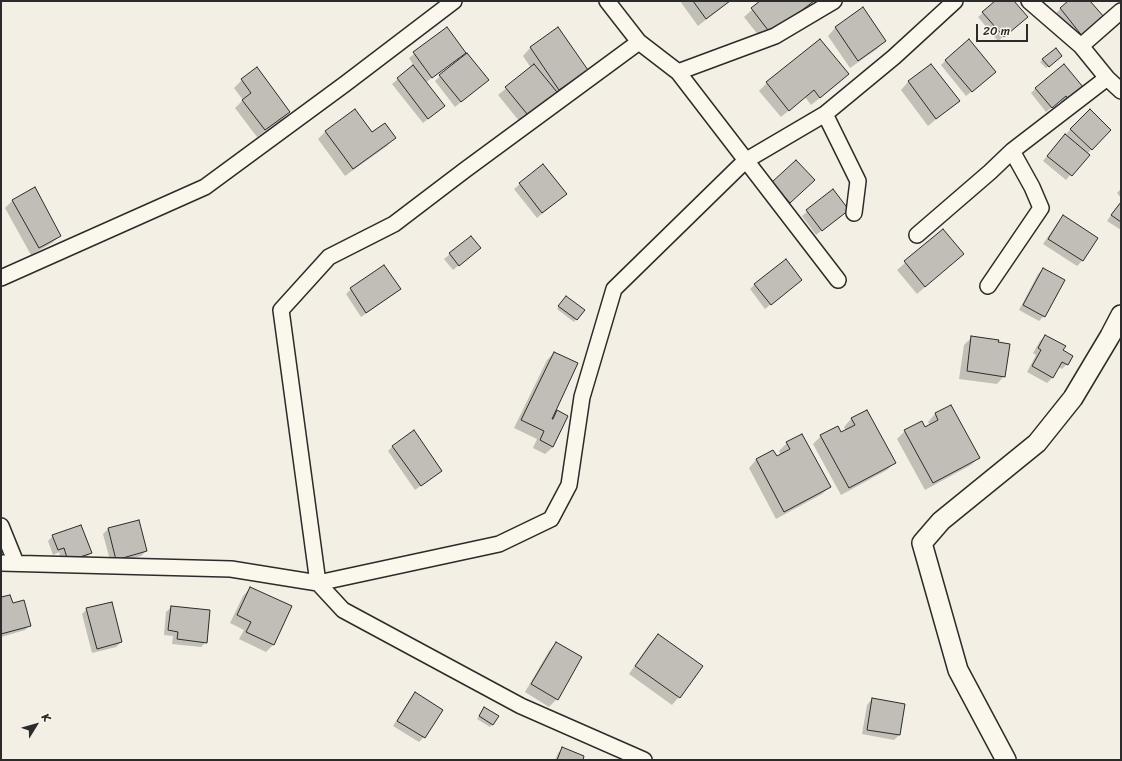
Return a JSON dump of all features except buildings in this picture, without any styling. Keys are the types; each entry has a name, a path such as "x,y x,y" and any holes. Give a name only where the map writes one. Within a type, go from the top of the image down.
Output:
{"street":[{"path":"1,278 205,187 345,84 454,1"},
{"path":"678,72 775,36 834,1"},
{"path":"1,526 8,563 231,570 318,584 499,544 551,519 569,485 582,397 614,289 745,161 825,114 894,57 955,1"},
{"path":"1029,1 1081,46 1107,78 1121,91"},
{"path":"610,2 639,42 678,72 838,280"},
{"path":"1081,46 1121,11"},
{"path":"639,42 394,224 329,257 281,310 318,584 343,610 350,614 521,706 644,760"},
{"path":"917,236 1012,151 1107,78"},
{"path":"825,114 858,181 854,213"},
{"path":"988,286 1041,208 1032,187 1012,151"},
{"path":"1006,760 958,670 922,543 941,521 1037,443 1073,398 1121,315"}]}
